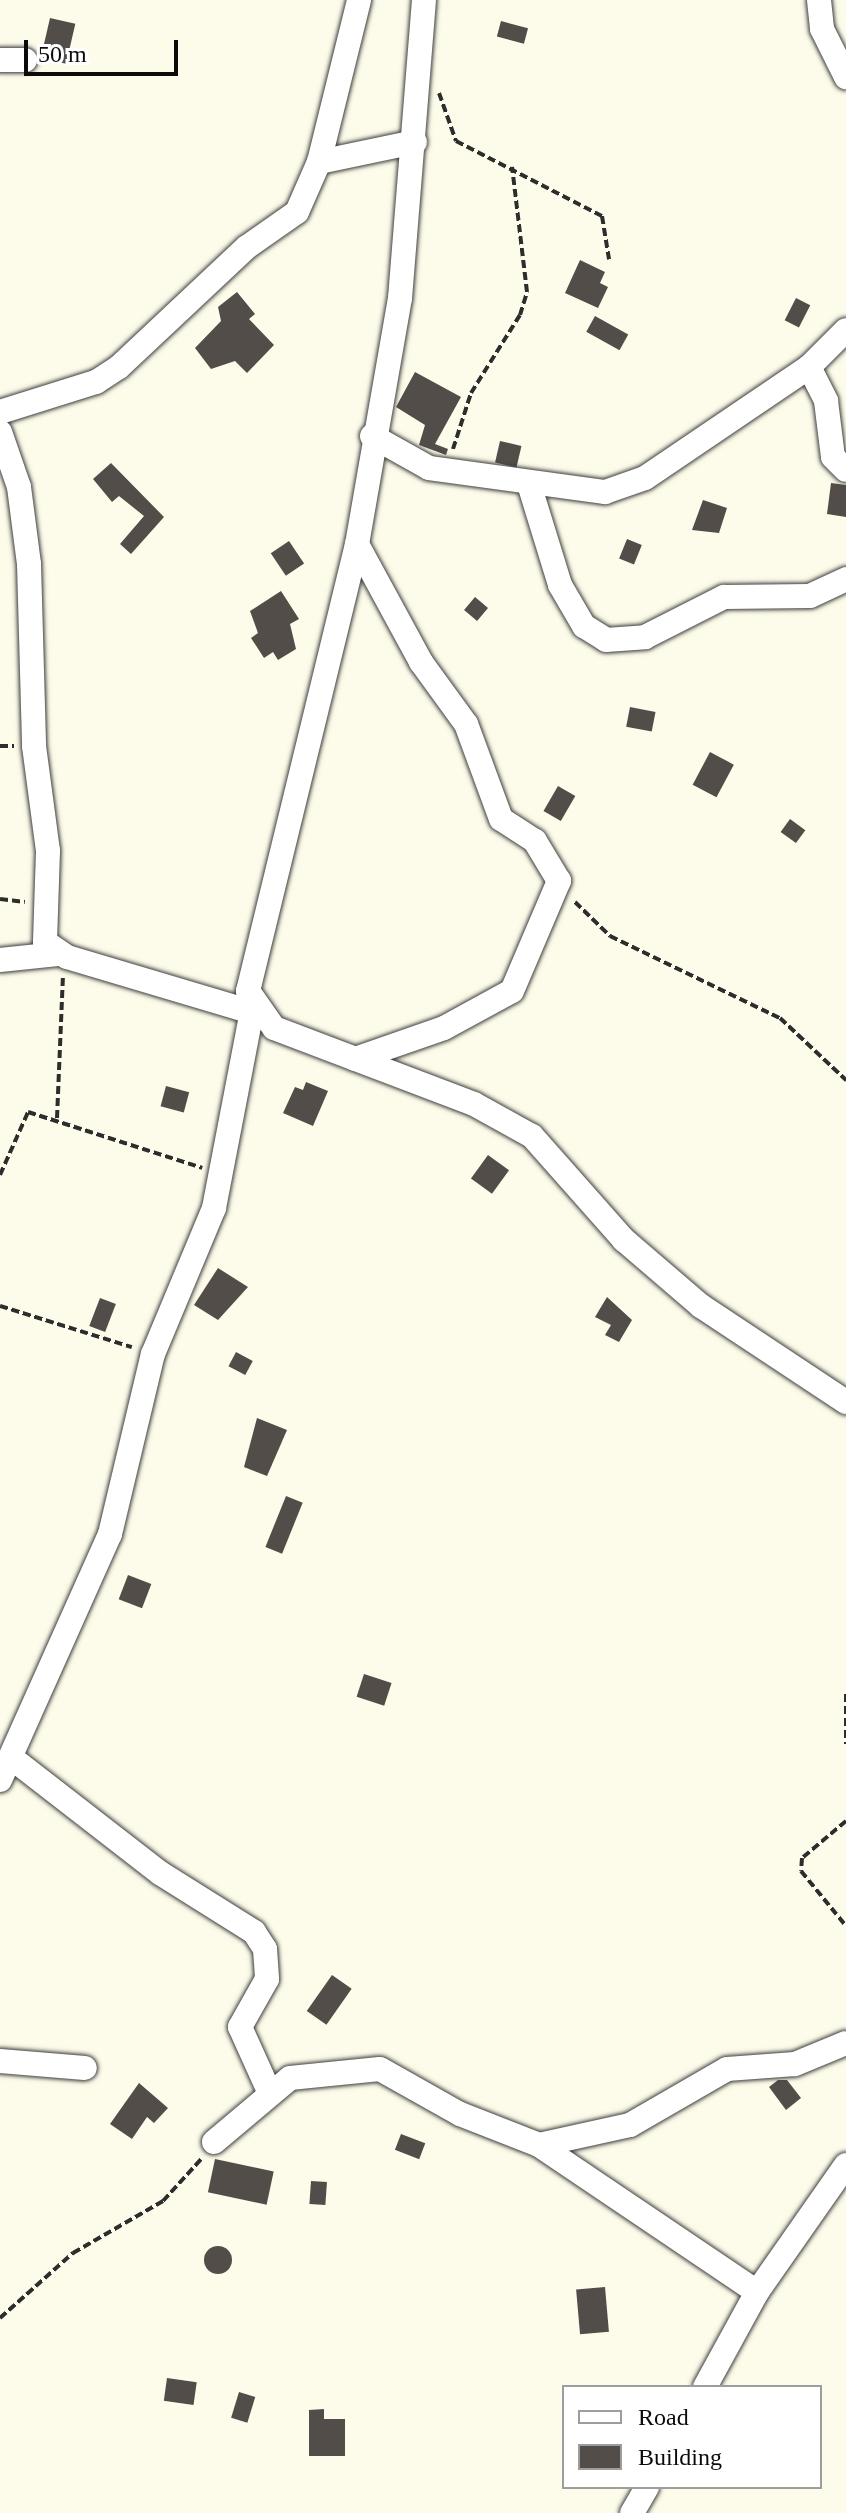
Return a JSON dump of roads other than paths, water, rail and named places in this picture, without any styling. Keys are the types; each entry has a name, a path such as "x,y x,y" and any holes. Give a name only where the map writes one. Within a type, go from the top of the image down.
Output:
{"street":[{"path":"0,412 96,382 119,367 247,247 297,212 319,162 359,0"},
{"path":"0,1780 13,1759 110,1534 153,1354 223,1177 252,1009 248,976 357,544 372,436 400,298 415,142 424,0"},
{"path":"819,0 822,29 846,77"},
{"path":"0,60 25,60"},
{"path":"319,162 415,142"},
{"path":"372,436 417,463 450,471 529,484 624,487 809,367 846,330"},
{"path":"809,367 826,401 833,457 846,470"},
{"path":"0,432 19,487 29,564 34,746 48,851 44,934 58,954"},
{"path":"529,484 560,585 584,626 606,640 645,637 724,597 810,596 846,579"},
{"path":"355,1059 444,1028 512,991 559,881 535,841 501,819 466,724 412,649 357,544"},
{"path":"0,960 58,954 252,1009 274,1028 474,1104 532,1136 624,1240 701,1306 846,1402"},
{"path":"13,1759 160,1873 254,1932 265,1949 267,1979 240,2027 268,2089"},
{"path":"539,2145 630,2125 727,2069 795,2064 846,2043"},
{"path":"0,2061 85,2068"},
{"path":"214,2142 268,2089 307,2072 380,2069 460,2114 539,2145 757,2292"},
{"path":"706,2385 757,2292 846,2165"},
{"path":"632,2513 646,2489"}]}
